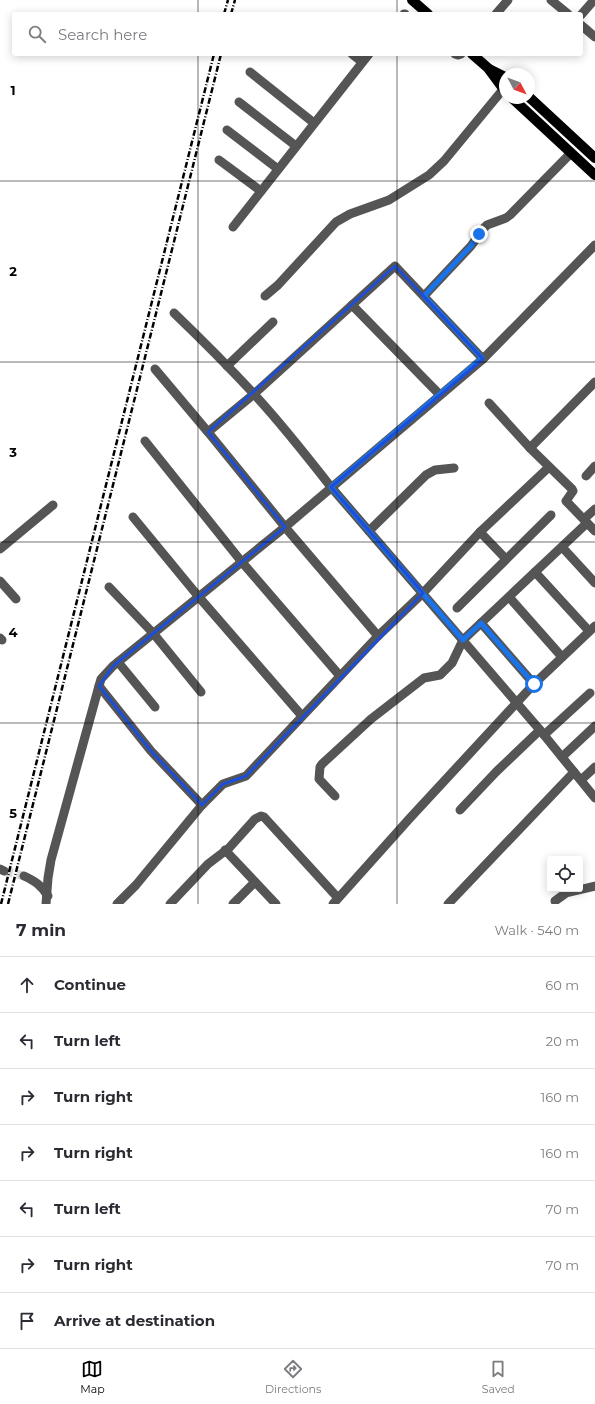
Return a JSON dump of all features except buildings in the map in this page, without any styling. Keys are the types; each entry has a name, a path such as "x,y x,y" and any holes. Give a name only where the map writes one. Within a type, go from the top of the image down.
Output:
{"main road":[{"path":"412,0 426,12"},
{"path":"474,56 488,68 499,82"},
{"path":"488,68 499,74"},
{"path":"535,103 595,158"},
{"path":"518,104 595,175"}],"street":[{"path":"498,12 508,0"},
{"path":"551,0 566,12"},
{"path":"583,13 594,0"},
{"path":"583,27 595,37"},
{"path":"354,56 362,62"},
{"path":"233,227 367,56"},
{"path":"250,72 314,123"},
{"path":"266,296 336,222 350,214 399,195 429,175 444,160 499,95"},
{"path":"239,102 296,146"},
{"path":"227,130 278,169"},
{"path":"424,296 471,246 487,225 510,215 571,153"},
{"path":"219,160 261,191"},
{"path":"47,899 51,860 99,686 106,673 198,596 285,527 440,395 482,358 595,245"},
{"path":"208,432 254,394 395,266 482,358"},
{"path":"352,305 440,395"},
{"path":"174,313 254,394 302,450 331,487 516,702 595,798"},
{"path":"227,366 273,322"},
{"path":"155,369 285,527 378,636"},
{"path":"530,448 595,382"},
{"path":"489,403 530,448 573,490 566,501 595,531"},
{"path":"145,441 241,562 340,676"},
{"path":"586,476 595,466"},
{"path":"117,904 136,885 202,806 223,784 246,776 378,636 423,593 480,532 549,467"},
{"path":"369,531 430,472 454,468"},
{"path":"0,549 53,505"},
{"path":"335,796 319,779 320,766 371,719 424,678 440,675 453,662 463,640 562,547 595,509"},
{"path":"458,608 551,515"},
{"path":"134,517 198,596 302,716"},
{"path":"480,532 506,559"},
{"path":"562,547 595,583"},
{"path":"170,904 208,864 261,816 264,817 336,901 516,702 592,628 535,572"},
{"path":"0,581 16,599"},
{"path":"109,587 153,634 201,692"},
{"path":"509,597 562,657"},
{"path":"481,623 534,684"},
{"path":"118,662 156,707"},
{"path":"99,686 151,751 202,806"},
{"path":"460,810 496,772 590,693"},
{"path":"562,757 595,726"},
{"path":"581,780 595,768"},
{"path":"448,904 574,772"},
{"path":"225,850 276,904"},
{"path":"24,876 36,881 41,886 47,899 52,904"},
{"path":"234,904 255,882"},
{"path":"555,901 566,893 595,886"}],"highlighted area":[{"path":"395,266 483,359 331,487 423,593 246,776 223,784 202,805 151,751 99,686 113,666 285,527 208,432"}],"tunnel":[{"path":"4,871 24,876"}],"railway":[{"path":"225,12 228,0"},
{"path":"232,12 235,0"},
{"path":"1,904 213,56"},
{"path":"8,904 220,56"}],"route":[{"path":"479,234 471,246 424,296 482,358 331,487 463,640 481,623 534,684"}]}
